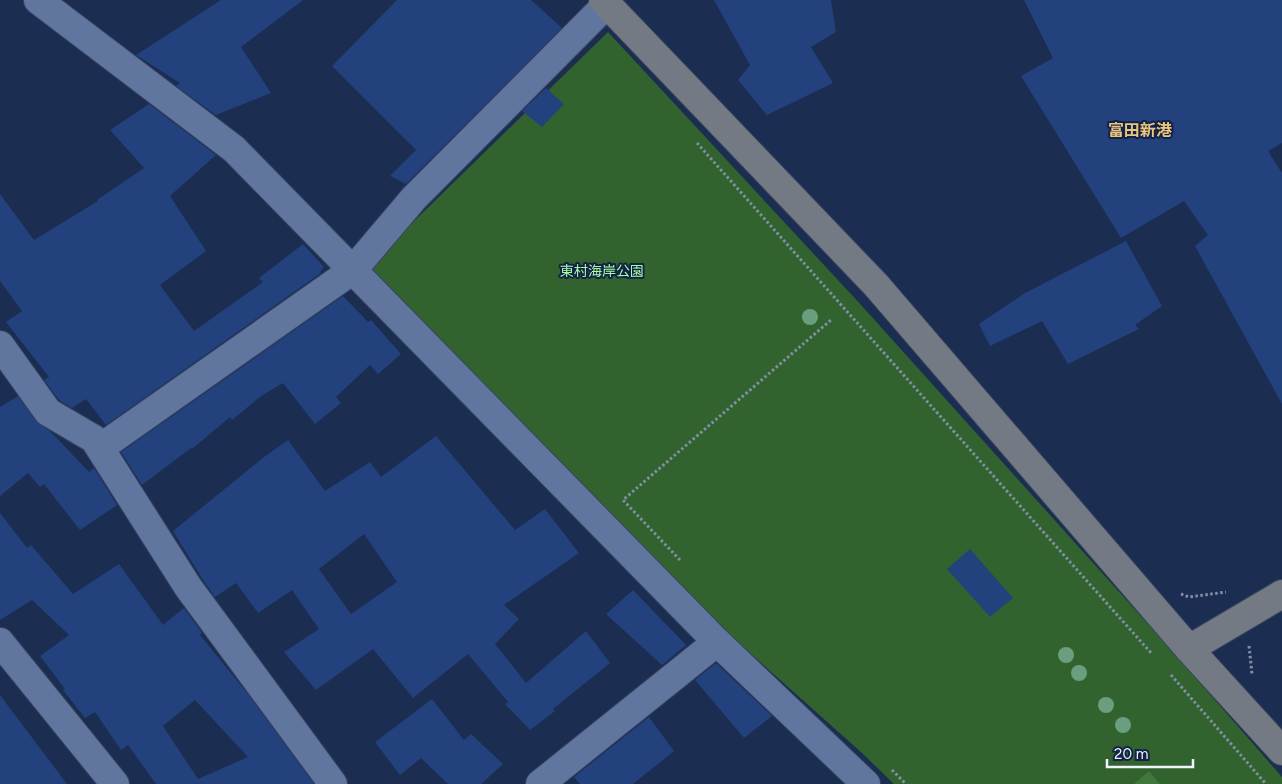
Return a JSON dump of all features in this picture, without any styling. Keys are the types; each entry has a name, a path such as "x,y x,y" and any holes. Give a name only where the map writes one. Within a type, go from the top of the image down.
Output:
{"street":[{"path":"38,0 234,149 717,642 866,784"},
{"path":"100,448 353,270 414,198 605,2 876,285 1189,649 1282,751"},
{"path":"0,345 48,412 94,439 188,587 333,784"},
{"path":"1189,649 1282,594"},
{"path":"0,642 115,784"},
{"path":"546,782 717,642"}],"path":[{"path":"695,141 1155,657"},
{"path":"682,562 623,500 832,319"},
{"path":"1251,638 1248,645 1253,681"},
{"path":"1168,672 1266,784"}],"green space":[{"name":"東村海岸公園","path":"608,32 862,306 1175,654 1282,777 1282,784 894,784 862,753 677,588 368,266"},
{"path":"1149,771 1160,784 1134,784"}],"building":[{"path":"221,0 303,0 241,47 271,93 216,115 176,86 180,83 136,55"},
{"path":"397,0 531,0 562,28 406,184 390,176 416,150 332,66"},
{"path":"714,0 831,0 836,32 811,47 833,83 767,115 738,80 750,65"},
{"path":"1024,0 1282,0 1282,143 1268,151 1282,173 1282,404 1195,246 1208,235 1184,201 1121,238 1021,76 1053,58"},
{"path":"546,88 564,104 542,127 522,111"},
{"path":"149,104 216,155 170,196 206,251 160,285 194,331 263,282 259,278 303,244 324,267 321,273 106,425 86,399 72,408 59,400 44,380 49,377 6,322 22,311 0,281 0,194 34,240 98,201 144,168 110,130"},
{"path":"1126,241 1162,306 1135,325 1139,329 1068,364 1042,321 990,346 979,324 1025,293"},
{"path":"343,296 368,322 371,320 401,354 378,374 370,365 336,397 341,403 315,424 283,383 261,396 232,420 230,417 192,449 142,485 121,452"},
{"path":"18,396 36,421 51,432 89,472 94,468 117,505 80,530 44,484 40,487 28,473 0,496 0,407"},
{"path":"436,436 515,530 545,509 579,553 504,605 519,619 495,644 526,683 586,631 610,663 530,730 505,704 508,702 468,654 413,698 373,649 316,690 284,652 319,629 292,590 258,613 236,583 215,597 173,531 264,457 288,440 325,491 370,462 381,477","holes":["364,534 397,582 351,614 319,569"]},
{"path":"0,513 27,548 31,545 73,594 119,564 163,625 184,608 202,633 200,635 248,694 314,784 156,784 128,745 121,750 95,712 85,718 40,656 69,635 32,600 0,620","holes":["195,700 248,757 198,779 163,726"]},
{"path":"970,549 1013,598 990,617 947,569"},
{"path":"633,590 686,645 662,665 606,614"},
{"path":"716,663 772,716 744,738 695,680"},
{"path":"0,695 67,784 0,784"},
{"path":"432,699 464,740 471,734 503,764 481,784 448,784 421,758 400,775 375,742"},
{"path":"649,717 674,751 633,784 580,784 574,777"}],"district":[{"name":"富田新港","path":"1140,130"}]}
